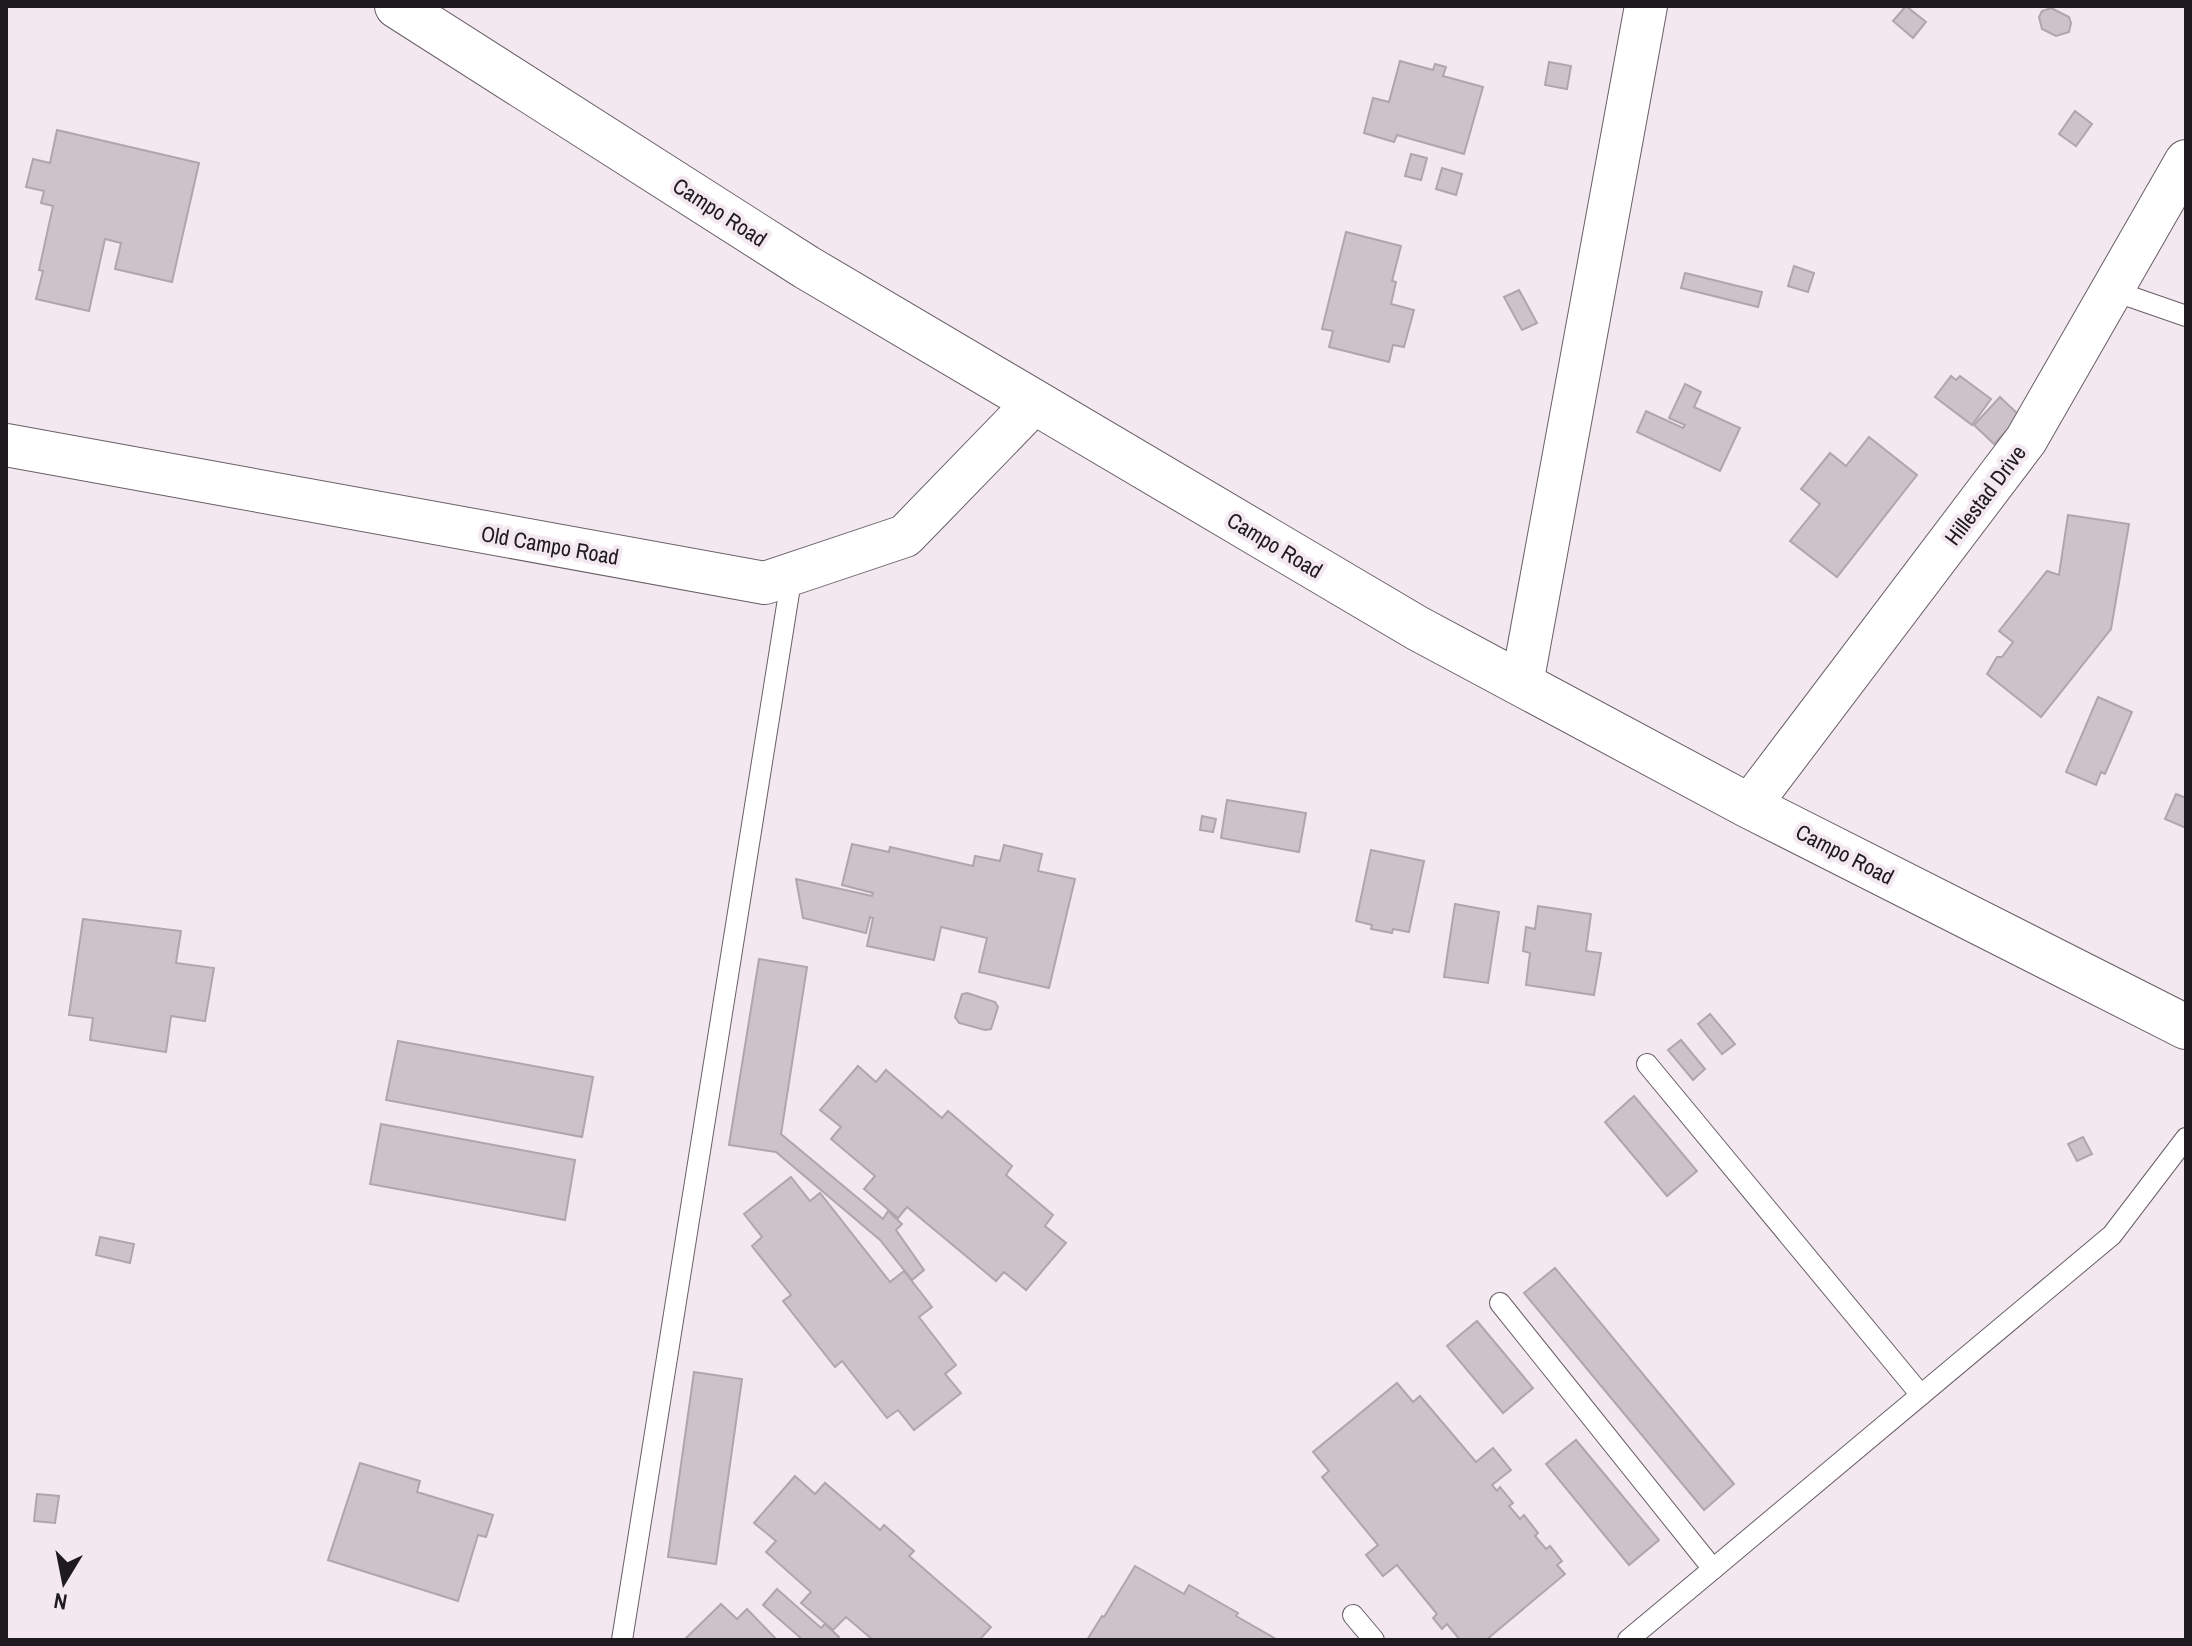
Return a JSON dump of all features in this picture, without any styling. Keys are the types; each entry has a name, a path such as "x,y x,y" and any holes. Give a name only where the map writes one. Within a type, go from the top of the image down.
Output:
{"highway":[{"name":"Campo Road","path":"397,6 806,267 1417,628 1749,806 2186,1027"}],"street":[{"path":"1522,684 1646,6"},
{"name":"Hillestad Drive","path":"1749,806 2026,440 2186,161"},
{"name":"Old Campo Road","path":"6,445 765,583 905,536 1035,402"}],"lane":[{"path":"2114,291 2186,316"},
{"path":"622,1640 792,574"},
{"path":"1647,1064 1921,1395"},
{"path":"1628,1640 2112,1235 2186,1138"},
{"path":"1500,1303 1713,1569"},
{"path":"1353,1615 1374,1640"}],"building":[{"path":"1906,6 1926,22 1913,38 1893,21"},
{"path":"2051,8 2069,17 2069,32 2056,36 2042,29 2039,17 2042,11"},
{"path":"1400,61 1433,70 1435,64 1446,67 1443,76 1483,87 1464,154 1397,135 1394,142 1364,133 1373,98 1389,102"},
{"path":"1549,62 1571,66 1567,89 1545,85"},
{"path":"2075,111 2092,124 2076,146 2059,134"},
{"path":"57,130 199,163 172,282 115,269 121,243 105,239 89,311 36,299 53,206 41,203 44,191 26,187 33,159 50,163"},
{"path":"1411,154 1427,158 1421,180 1405,176"},
{"path":"1442,168 1462,174 1456,195 1436,189"},
{"path":"1346,232 1401,246 1392,281 1396,282 1391,304 1414,310 1404,347 1393,345 1389,362 1329,347 1333,331 1322,329"},
{"path":"1794,266 1814,273 1808,292 1788,286"},
{"path":"1685,273 1762,292 1758,307 1681,288"},
{"path":"1519,290 1537,323 1522,330 1504,297"},
{"path":"1951,376 1956,380 1960,376 1991,399 1972,425 1935,397"},
{"path":"1685,384 1701,392 1694,407 1740,428 1720,471 1637,432 1646,411 1683,428 1685,425 1669,418"},
{"path":"2000,397 2020,416 1994,444 1974,425"},
{"path":"1869,437 1917,475 1837,577 1790,541 1820,504 1801,489 1830,453 1846,466"},
{"path":"2068,515 2129,524 2111,629 2041,717 1987,674 1997,657 2002,657 2013,642 1999,631 2047,571 2059,575"},
{"path":"2098,697 2132,712 2105,774 2101,772 2096,785 2066,772"},
{"path":"2176,794 2186,798 2186,828 2165,819"},
{"path":"1227,800 1306,813 1299,852 1221,838"},
{"path":"1202,816 1216,819 1213,832 1200,830"},
{"path":"852,844 889,852 890,847 973,866 975,856 1000,861 1004,845 1042,854 1038,871 1075,879 1049,988 979,972 987,938 941,927 934,960 867,946 873,918 870,917 866,933 803,918 796,879 872,896 873,893 842,885"},
{"path":"1371,850 1424,861 1409,932 1371,929 1372,925 1356,921"},
{"path":"1455,904 1499,912 1488,983 1444,977"},
{"path":"1538,906 1591,914 1586,951 1601,953 1594,995 1526,985 1530,953 1523,951 1526,927 1535,929"},
{"path":"83,919 181,931 176,963 214,968 205,1021 171,1016 166,1052 90,1040 93,1018 69,1015"},
{"path":"759,959 807,967 781,1134 883,1219 888,1211 902,1224 896,1230 924,1270 912,1280 880,1240 776,1152 729,1145"},
{"path":"962,994 995,1002 998,1007 991,1029 959,1023 955,1017"},
{"path":"1710,1014 1735,1044 1722,1054 1698,1024"},
{"path":"1681,1040 1705,1069 1693,1080 1668,1050"},
{"path":"398,1041 593,1077 582,1137 386,1100"},
{"path":"858,1066 876,1082 886,1070 942,1118 948,1111 1012,1166 1006,1175 1053,1215 1045,1226 1066,1243 1026,1290 1004,1272 996,1281 907,1207 898,1218 864,1189 875,1176 831,1139 841,1127 820,1110"},
{"path":"1634,1096 1697,1171 1667,1196 1605,1122"},
{"path":"381,1124 575,1160 565,1220 370,1184"},
{"path":"2083,1137 2092,1154 2077,1161 2068,1144"},
{"path":"791,1177 810,1201 820,1193 890,1282 904,1271 932,1307 919,1317 956,1365 945,1374 961,1393 914,1430 898,1410 887,1418 842,1361 835,1367 783,1301 791,1295 752,1246 762,1237 744,1214"},
{"path":"100,1237 134,1244 130,1263 96,1255"},
{"path":"1555,1268 1734,1484 1704,1510 1524,1293"},
{"path":"1477,1321 1533,1388 1503,1413 1447,1346"},
{"path":"694,1372 742,1379 716,1564 668,1557"},
{"path":"1397,1383 1413,1402 1420,1396 1476,1462 1493,1448 1511,1470 1492,1485 1497,1491 1500,1487 1513,1503 1509,1506 1520,1519 1524,1515 1538,1533 1535,1536 1546,1549 1550,1546 1562,1561 1557,1565 1565,1574 1486,1640 1460,1640 1447,1624 1442,1629 1433,1618 1437,1614 1397,1565 1383,1576 1366,1555 1378,1545 1322,1477 1329,1471 1313,1452"},
{"path":"1576,1440 1659,1540 1629,1565 1546,1464"},
{"path":"360,1463 420,1481 417,1492 493,1515 486,1537 478,1535 458,1601 328,1560"},
{"path":"795,1476 815,1494 825,1483 880,1530 884,1525 914,1551 909,1556 991,1627 981,1638 984,1640 873,1640 846,1617 833,1630 801,1603 811,1592 766,1552 776,1541 754,1523"},
{"path":"37,1494 59,1496 55,1523 34,1521"},
{"path":"1135,1566 1184,1594 1189,1585 1276,1639 1087,1640"},
{"path":"777,1589 821,1628 825,1624 839,1637 837,1640 803,1640 763,1605"},
{"path":"721,1604 737,1619 747,1609 777,1640 684,1640"}]}
